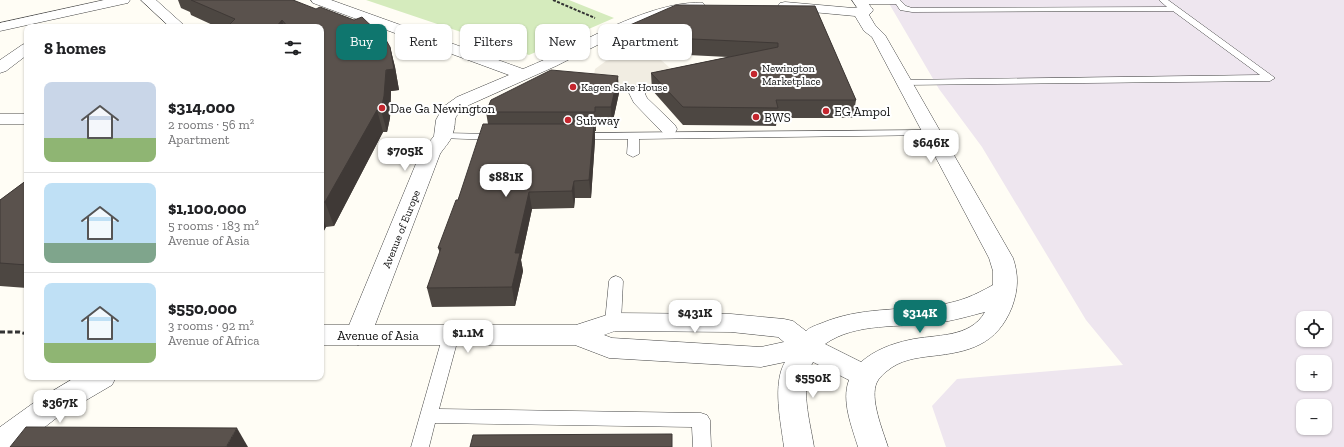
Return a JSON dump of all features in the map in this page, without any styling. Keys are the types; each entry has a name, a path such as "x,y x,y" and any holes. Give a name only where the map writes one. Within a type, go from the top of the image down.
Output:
{"street":[{"path":"29,24 49,22 76,5 123,0"},
{"path":"148,0 176,24"},
{"path":"318,0 522,74"},
{"name":"Avenue of Europe","path":"627,24 661,9 690,6 713,6"},
{"path":"774,6 806,7 843,12 863,8 869,28 878,35 1001,258 1007,272 1006,289 992,322 980,333 963,341 914,347 892,354 877,362 865,375 861,390 863,412 873,447"},
{"path":"0,27 24,25"},
{"name":"Avenue of Europe","path":"358,335 430,154 443,136 445,120 449,111 462,101 563,57 598,39"},
{"path":"0,68 24,50"},
{"path":"639,91 637,93 640,100 669,129"},
{"path":"0,119 24,119"},
{"path":"799,447 793,400 794,371 816,336 842,325 871,319 937,314 958,310 977,305 1006,289"},
{"name":"Avenue of Asia","path":"324,335 578,335 613,322 731,323 784,328 809,347 836,363 865,375"},
{"name":"Avenue of Asia","path":"578,335 609,348 761,357 809,347"},
{"path":"0,445 22,425 73,391 96,380"}],"lane":[{"path":"904,82 1270,78 1163,0"},
{"path":"863,8 897,1 903,8 912,10 1176,10"},
{"path":"570,136 932,133"},
{"path":"633,154 634,135"},
{"path":"443,136 506,137"},
{"path":"613,322 616,281"},
{"path":"420,447 452,335"},
{"path":"428,416 701,420 702,447"}],"path":[{"path":"553,0 609,24"},
{"path":"0,332 24,333"}],"shaded area":[{"path":"887,0 1344,0 1344,447 946,447 932,406 957,379 1123,365 1086,320 982,147 939,89"},
{"path":"661,60 671,69 670,78 656,87 639,91 616,90 594,75 595,69 606,61"}],"green space":[{"path":"366,0 569,0 614,18 590,28 590,24 535,24 535,52 529,55 527,54 527,24 460,24 460,32 452,29 452,24 437,24"}],"building":[{"path":"191,0 293,0 316,9 320,7 354,20 362,17 369,24 336,24 336,60 387,60 387,42 390,47 394,69 386,70 384,96 381,110 377,110 325,202 324,24 285,24 282,20 279,24 230,24 235,19"},
{"path":"676,5 815,6 856,100 776,100 778,108 683,107 651,73 778,47 778,43 692,39 692,24 632,24"},
{"path":"551,70 618,76 611,107 595,107 595,112 486,112 491,100"},
{"path":"483,124 594,124 589,180 574,181 572,191 529,192 515,253 520,253 512,287 427,288 441,248 438,248 456,200 458,200"},
{"path":"24,182 24,265 0,263 0,200"},
{"path":"26,427 237,428 226,447 10,447"},
{"path":"672,434 672,447 470,447 473,435"}],"place":[{"name":"Newington Marketplace","path":"754,74"},
{"name":"Kagen Sake House","path":"573,87"},
{"name":"Dae Ga Newington","path":"382,108"},
{"name":"EG Ampol","path":"826,111"},
{"name":"BWS","path":"756,117"},
{"name":"Subway","path":"568,120"}]}
